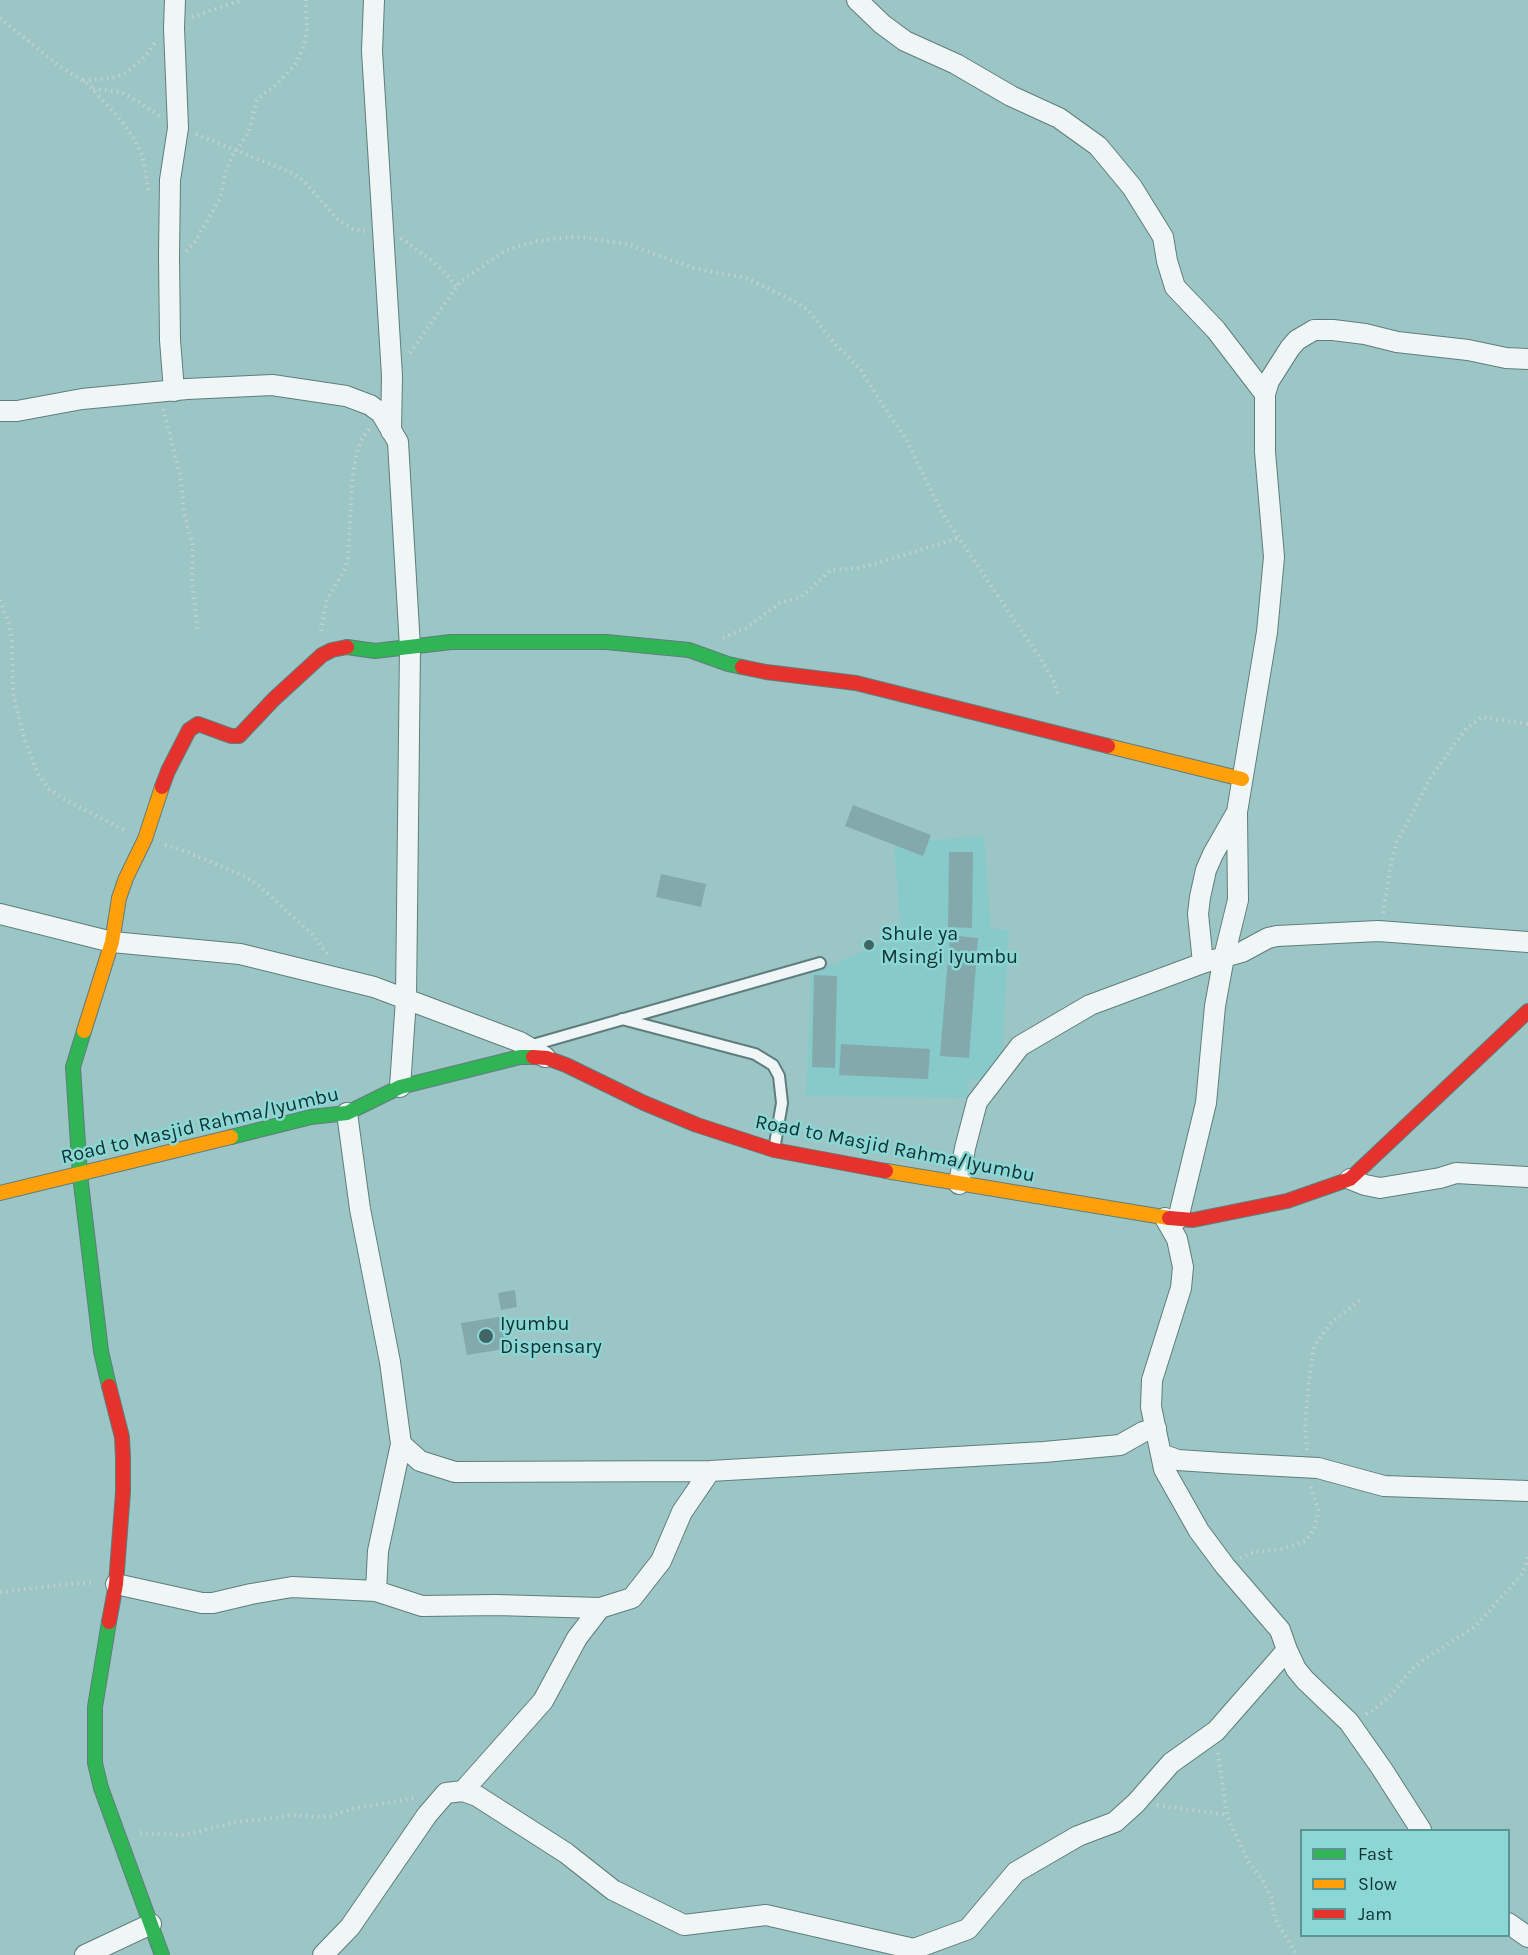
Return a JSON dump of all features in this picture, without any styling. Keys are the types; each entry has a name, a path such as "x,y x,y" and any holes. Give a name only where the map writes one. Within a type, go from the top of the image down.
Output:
{"street":[{"path":"167,392 170,340 170,180 178,128 175,0"},
{"path":"374,0 372,51 392,376 392,431"},
{"path":"857,0 882,24 905,41 956,64 1011,96 1059,118 1098,146 1132,187 1163,237 1175,287 1216,330 1265,394"},
{"path":"1420,1829 1382,1768 1349,1722 1300,1675 1273,1619 1225,1566 1199,1531 1164,1469 1151,1407 1152,1380 1181,1288 1183,1267 1172,1219 1206,1103 1215,1006 1238,900 1237,812 1267,632 1274,557 1265,452 1265,394 1269,381 1290,348 1304,335 1314,330 1365,334 1390,341 1506,358 1528,359"},
{"path":"0,411 17,411 82,399 272,385 346,396 370,405 381,413 398,441 411,647 406,999 400,1087"},
{"path":"162,1955 101,1788 95,1763 95,1707 116,1584 123,1492 122,1437 103,1360 80,1175 73,1067 112,942 119,898 145,840 168,771 189,729 198,724 231,736 239,736 274,699 322,656 344,647 375,651 451,642 606,642 680,649 728,664 766,672 856,682 1242,779"},
{"path":"1203,963 1198,914 1206,870 1237,812"},
{"path":"0,914 112,942 240,954 374,987 529,1046 547,1058"},
{"path":"959,1184 964,1148 977,1102 1020,1046 1090,1005 1203,963 1242,952 1268,938 1277,936 1378,931 1528,942"},
{"name":"Road to Masjid Rahma/Iyumbu","path":"0,1193 311,1117 347,1113 400,1087 520,1057 547,1058 697,1125 774,1150 959,1184 1172,1219 1193,1220 1287,1201 1350,1179 1528,1011"},
{"path":"347,1113 360,1209 390,1362 401,1444 378,1551 376,1591"},
{"path":"1350,1179 1380,1188 1440,1178 1456,1173 1528,1177"},
{"path":"401,1444 420,1461 455,1472 710,1471 1044,1452 1120,1445 1143,1432 1156,1428"},
{"path":"1161,1454 1178,1460 1222,1464 1318,1468 1384,1486 1528,1491"},
{"path":"116,1584 202,1603 213,1603 251,1593 292,1587 376,1591 422,1606 496,1605 600,1608 632,1598 662,1561 682,1512 710,1471"},
{"path":"323,1955 350,1927 427,1815 454,1792 543,1701 577,1638 600,1608"},
{"path":"454,1792 477,1796 566,1853 613,1890 684,1925 766,1915 923,1952 968,1929 1016,1872 1078,1836 1115,1822 1136,1803 1171,1763 1216,1731 1287,1650"},
{"path":"85,1955 151,1924"},
{"path":"1510,1924 1528,1937"}],"lane":[{"path":"529,1046 820,963"},
{"path":"622,1019 755,1054 773,1065 779,1076 782,1103 774,1150"}],"path":[{"path":"169,256 186,251 194,243 220,199 225,174 249,132 258,99 290,70 303,48 307,33 306,0"},
{"path":"0,18 34,47 92,89 124,124 142,155 151,199"},
{"path":"92,89 121,92 178,128 292,173 304,181 331,213 346,226 398,236 432,261 456,286"},
{"path":"392,376 433,323 456,286 506,250 537,241 572,237 634,246 693,268 746,278 794,301 808,310 835,344 861,370 906,439 942,513 1042,661 1054,682 1059,698"},
{"path":"167,392 184,513 193,546 192,583 198,632"},
{"path":"322,656 321,631 326,603 345,569 348,558 356,455 362,439 381,413"},
{"path":"720,639 746,628 780,603 801,597 831,570 874,564 959,538"},
{"path":"1378,931 1397,842 1441,762 1467,728 1482,717 1528,724"},
{"path":"1349,1722 1372,1711 1391,1695 1412,1669 1476,1626 1523,1573 1528,1557"},
{"path":"0,1592 78,1583 116,1584"},
{"path":"1216,1731 1227,1815 1248,1861 1263,1881 1271,1897 1275,1919 1297,1955"},
{"path":"117,1831 184,1836 237,1822 294,1815 332,1816 351,1809 454,1792"},
{"path":"1136,1803 1227,1815"}],"shaded area":[{"path":"984,836 991,928 1009,931 1001,1081 969,1079 968,1098 806,1096 811,974 901,935 894,843"}],"building":[{"path":"853,805 931,835 923,856 845,826"},
{"path":"949,852 973,852 972,928 948,927"},
{"path":"661,874 706,884 701,907 656,897"},
{"path":"950,935 978,938 969,1058 940,1056"},
{"path":"814,975 837,976 835,1068 812,1067"},
{"path":"841,1044 930,1049 928,1079 839,1075"},
{"path":"515,1290 517,1307 501,1310 498,1293"},
{"name":"Iyumbu Dispensary","path":"505,1316 511,1348 467,1355 461,1323"}],"traffic: fast":[{"path":"347,647 375,651 451,642 606,642 689,650 742,667"},
{"path":"84,1031 73,1067 80,1175 101,1351 109,1386"},
{"path":"231,1137 311,1117 347,1113 400,1087 520,1057 533,1057"},
{"path":"109,1622 95,1707 95,1763 101,1788 162,1955"}],"traffic: slow":[{"path":"1108,746 1242,779"},
{"path":"84,1031 112,942 119,898 145,839 162,787"},
{"path":"0,1193 231,1137"},
{"path":"886,1171 1169,1218"}],"traffic: jam":[{"path":"162,787 189,730 198,724 231,736 239,736 274,699 322,655 347,647"},
{"path":"742,667 856,683 1108,746"},
{"path":"1169,1218 1193,1220 1287,1201 1350,1179 1528,1011"},
{"path":"533,1057 547,1058 566,1065 644,1103 697,1125 774,1150 886,1171"},
{"path":"109,1386 122,1437 123,1458 123,1492 116,1584 109,1622"}],"place":[{"name":"Shule ya Msingi Iyumbu","path":"869,945"},
{"name":"Iyumbu Dispensary","path":"486,1336"}]}
